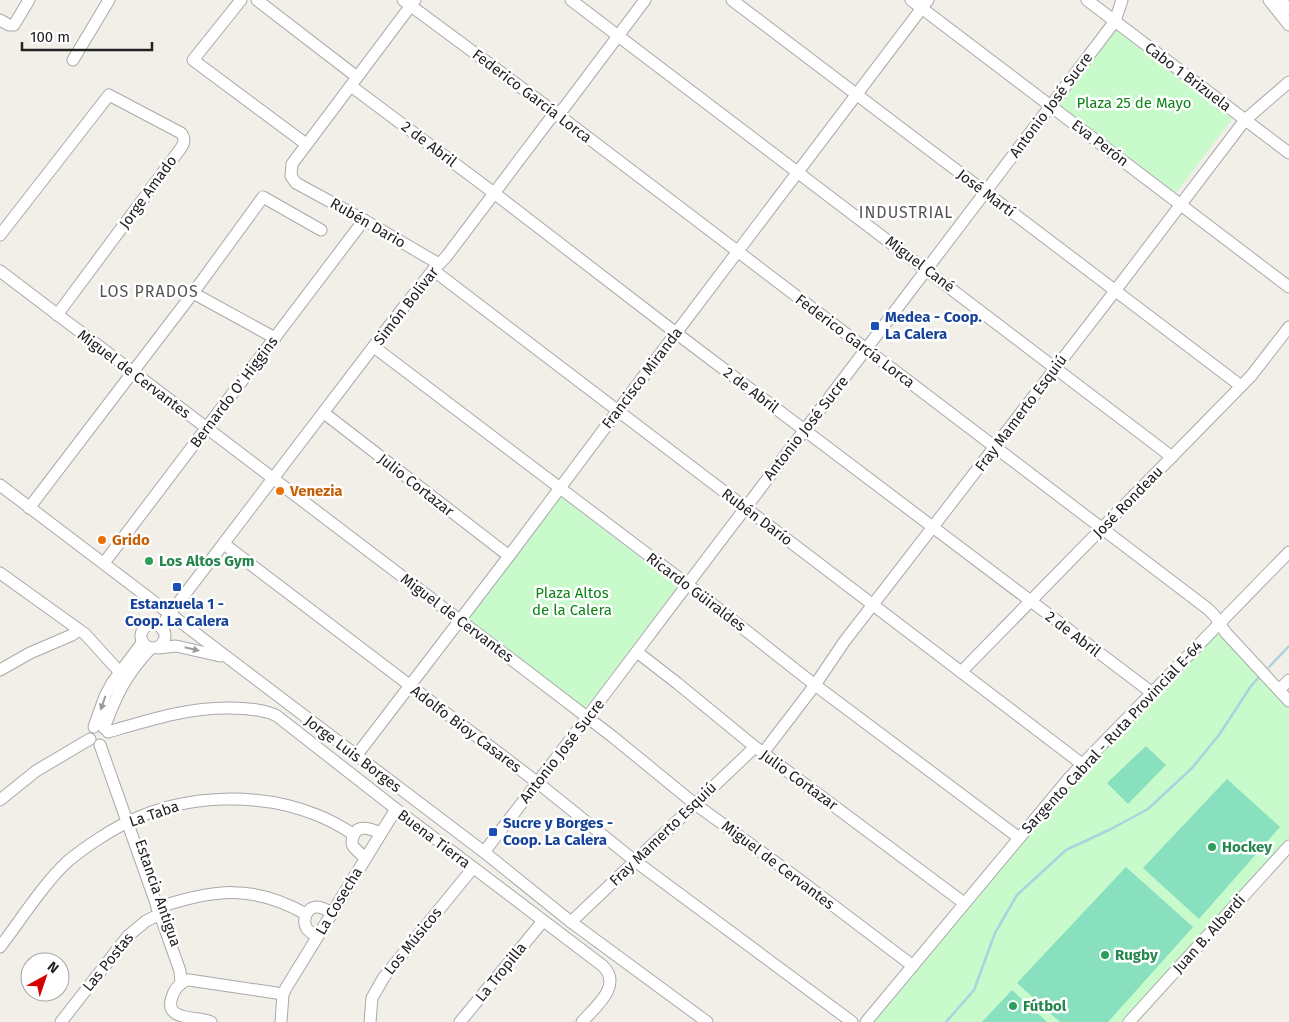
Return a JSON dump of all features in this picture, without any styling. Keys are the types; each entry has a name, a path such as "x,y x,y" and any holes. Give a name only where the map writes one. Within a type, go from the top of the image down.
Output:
{"street":[{"path":"0,20 9,25 14,25 29,0"},
{"path":"73,60 109,0"},
{"path":"241,0 193,60 306,144 354,82 410,2"},
{"name":"2 de Abril","path":"257,0 354,82 494,192 804,430 1151,692"},
{"name":"Miguel Cané","path":"571,0 1172,457"},
{"name":"Simón Bolívar","path":"162,629 169,615 374,347 436,267 446,257 550,119 564,108 645,0"},
{"name":"José Martí","path":"732,0 1241,386"},
{"name":"Eva Perón","path":"911,0 925,4 1050,106 1289,286"},
{"name":"Cabo 1 Brizuela","path":"1087,0 1289,153"},
{"name":"Antonio José Sucre","path":"484,852 587,719 1115,21 1122,0"},
{"path":"1269,0 1289,24"},
{"path":"1281,0 1289,10"},
{"name":"Federico García Lorca","path":"410,2 1208,609 1226,633 1289,701"},
{"name":"Francisco Miranda","path":"356,756 925,4"},
{"name":"Fray Mamerto Esquiú","path":"571,922 695,804 759,750 815,685 844,642 995,448 1245,120 1289,82"},
{"name":"Jorge Amado","path":"0,235 109,95 181,133 184,140 183,145 57,315"},
{"name":"Rubén Dario","path":"306,144 292,164 291,176 296,183 364,220 436,267"},
{"path":"30,508 193,293 263,197 322,230"},
{"name":"Bernardo O' Higgins","path":"104,563 364,220"},
{"name":"Rubén Darío","path":"436,267 618,411 1082,764"},
{"name":"Miguel de Cervantes","path":"0,271 613,737 695,804 913,966"},
{"path":"193,293 275,338"},
{"name":"José Rondeau","path":"961,672 1255,372 1289,327"},
{"name":"Ricardo Güiraldes","path":"374,347 688,585 815,685 1018,837"},
{"name":"Julio Cortazar","path":"324,413 509,556"},
{"name":"Jorge Luis Borges","path":"0,485 484,852 571,922 706,1022"},
{"name":"Adolfo Bioy Casares","path":"224,544 538,783 635,861 852,1022"},
{"name":"Sargento Cabral - Ruta Provincial E-64","path":"866,1022 1018,837 1082,764 1289,552"},
{"path":"0,573 95,643 122,675"},
{"name":"Simón Bolívar","path":"148,625 161,617 169,615"},
{"path":"100,735 105,696 145,649 165,640 162,629 156,625 148,625 140,634 145,649"},
{"path":"0,670 30,653 72,636 79,630"},
{"path":"145,649 176,646 226,657"},
{"name":"Julio Cortazar","path":"637,652 759,750 964,902"},
{"path":"1279,690 1289,680"},
{"name":"Buena Tierra","path":"0,800 44,766 100,735 162,716 203,709 249,709 270,712 603,966 610,975 611,986 582,1022"},
{"name":"Estancia Antigua","path":"100,735 185,981"},
{"name":"La Taba","path":"0,947 60,869 86,847 130,820 172,806 216,800 266,802 300,809 326,819 354,834"},
{"name":"La Cosecha","path":"281,1022 283,994 396,809"},
{"path":"365,858 353,846 354,834 358,829 363,828 381,833"},
{"name":"Juan B. Alberdi","path":"1130,1022 1289,846"},
{"name":"Los Músicos","path":"370,1022 372,998 379,985 473,868"},
{"name":"Las Postas","path":"61,1022 128,936 161,910 192,897 214,893 250,893 278,900 306,914"},
{"path":"317,937 306,928 306,914 316,907 332,913"},
{"name":"La Tropilla","path":"460,1022 543,921"},
{"path":"211,1022 206,1020 177,1019 171,1001 176,989 185,981 283,994"}],"green space":[{"name":"Plaza 25 de Mayo","path":"1116,30 1232,119 1176,193 1060,105"},
{"name":"Plaza Altos de la Calera","path":"558,495 678,586 586,708 466,618"},
{"path":"1218,634 1289,709 1289,839 1124,1022 874,1022 991,879 1084,771"},
{"path":"1146,746 1166,765 1128,804 1107,783"},
{"name":"Hockey","path":"1227,779 1280,827 1199,919 1143,868"},
{"name":"Rugby","path":"1126,867 1193,927 1108,1022 1060,1022 1017,983"},
{"name":"Fútbol","path":"1012,990 1047,1022 982,1022"}],"waterway":[{"path":"1269,667 1289,646"},
{"path":"946,1022 974,990 995,933 1017,895 1066,850 1148,809 1192,768 1219,735 1251,686 1260,676"}],"place":[{"name":"Medea - Coop. La Calera","path":"875,326"},
{"name":"Venezia","path":"280,491"},
{"name":"Grido","path":"102,540"},
{"name":"Los Altos Gym","path":"149,561"},
{"name":"Estanzuela 1 - Coop. La Calera","path":"177,587"},
{"name":"Sucre y Borges - Coop. La Calera","path":"493,832"},
{"name":"Hockey","path":"1212,847"},
{"name":"Rugby","path":"1105,955"},
{"name":"Fútbol","path":"1013,1006"}],"district":[{"name":"INDUSTRIAL","path":"906,212"},
{"name":"LOS PRADOS","path":"149,291"}]}
